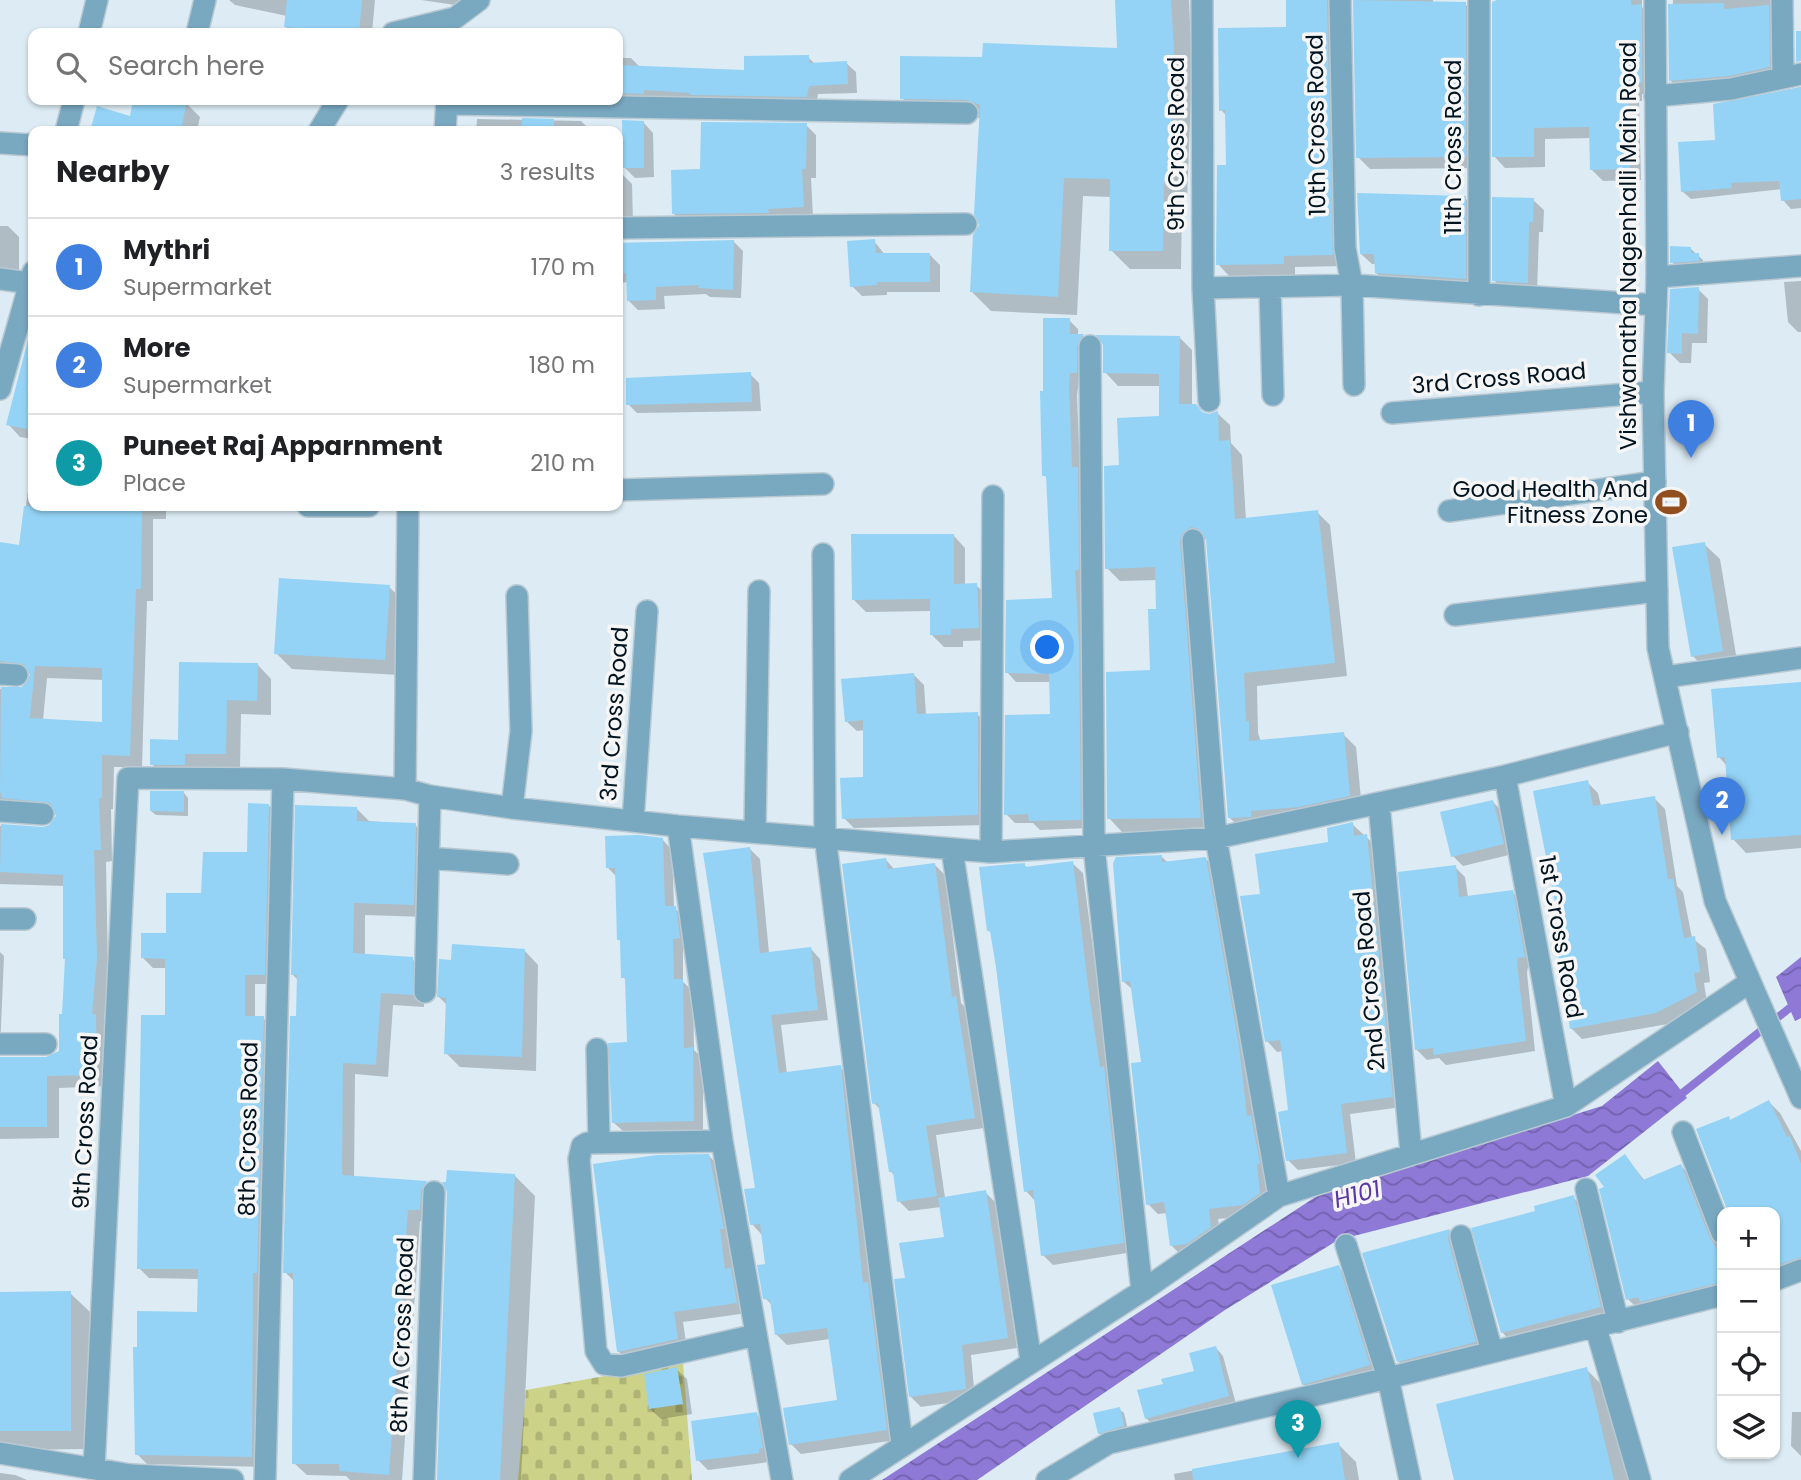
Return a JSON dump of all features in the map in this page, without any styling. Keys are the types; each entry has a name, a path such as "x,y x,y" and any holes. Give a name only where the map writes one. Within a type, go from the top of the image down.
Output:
{"street":[{"path":"90,28 97,0"},
{"path":"199,28 205,0"},
{"path":"431,28 454,25 479,0"},
{"name":"9th Cross Road","path":"1202,0 1203,288 1209,401"},
{"name":"10th Cross Road","path":"1340,0 1345,248 1352,285 1354,384"},
{"name":"11th Cross Road","path":"1479,0 1479,295"},
{"name":"Vishwanatha Nagenhalli Main Road","path":"1655,0 1657,305 1653,392 1658,648 1716,901 1798,1090"},
{"path":"1655,96 1731,89 1792,76 1782,0"},
{"path":"67,126 73,105"},
{"path":"323,126 335,105"},
{"path":"445,126 447,105"},
{"path":"589,105 967,113"},
{"path":"0,143 28,145"},
{"path":"623,228 965,224"},
{"path":"1657,277 1801,266"},
{"path":"0,279 28,278"},
{"path":"1203,288 1352,285 1657,305"},
{"path":"1270,287 1273,395"},
{"path":"0,389 28,290"},
{"path":"1090,346 1094,847 1142,1291"},
{"name":"3rd Cross Road","path":"1392,413 1653,392"},
{"path":"1449,511 1655,482"},
{"path":"623,489 822,484"},
{"path":"992,852 993,496"},
{"path":"405,789 408,511"},
{"path":"1193,540 1216,838 1279,1196"},
{"path":"823,554 825,836 902,1444"},
{"path":"755,830 759,591"},
{"path":"1455,615 1657,592"},
{"path":"512,808 521,731 517,596"},
{"name":"3rd Cross Road","path":"633,821 647,611"},
{"path":"1665,677 1801,658"},
{"path":"284,779 405,789 429,796 512,808 678,826 755,830 992,852 1216,838 1505,776 1678,732"},
{"name":"1st Cross Road","path":"1505,776 1566,1106"},
{"name":"9th Cross Road","path":"94,1468 128,778 284,779"},
{"name":"8th Cross Road","path":"265,1480 284,779"},
{"path":"425,992 429,796"},
{"name":"2nd Cross Road","path":"1379,804 1411,1153"},
{"path":"0,810 43,814"},
{"path":"678,826 722,1141 782,1480"},
{"path":"952,850 1031,1361"},
{"path":"428,858 508,864"},
{"path":"0,919 25,919"},
{"path":"850,1480 1142,1291 1279,1196 1566,1106 1750,982"},
{"path":"0,1044 46,1044"},
{"path":"597,1049 598,1143"},
{"path":"1683,1132 1717,1220"},
{"path":"722,1141 598,1143 582,1146 579,1159 599,1360 604,1364 621,1366 756,1335"},
{"path":"1586,1189 1618,1322"},
{"name":"8th A Cross Road","path":"424,1480 434,1192"},
{"path":"1461,1236 1492,1352"},
{"path":"1346,1245 1388,1378 1410,1480"},
{"path":"1780,1278 1801,1270"},
{"path":"1047,1480 1109,1443 1596,1328 1717,1296"},
{"path":"1596,1328 1640,1480"},
{"path":"0,1453 94,1468 131,1478 233,1480"}],"green space":[{"path":"683,1362 692,1480 518,1480 526,1390"}],"water":[{"path":"1801,957 1801,1018 1795,1021 1776,977"},
{"path":"1658,1061 1687,1098 1588,1176 1338,1240 1225,1310 977,1480 882,1480 1320,1194 1602,1106"}],"building":[{"path":"287,0 362,0 359,28 284,27"},
{"path":"1115,0 1171,0 1174,50 1169,182 1164,181 1163,251 1109,251 1110,179 1064,178 1058,297 970,292 973,235 979,225 974,214 980,105 967,100 900,99 900,56 982,57 983,43 1117,48"},
{"path":"1286,0 1327,0 1333,255 1284,256 1284,264 1216,265 1217,165 1226,165 1225,110 1219,111 1218,28 1286,27"},
{"path":"1353,0 1466,2 1466,157 1356,158"},
{"path":"1631,0 1631,5 1642,4 1642,83 1631,83 1632,90 1628,90 1630,169 1590,170 1589,127 1534,128 1534,157 1492,157 1492,2"},
{"path":"1724,3 1724,9 1769,5 1770,67 1729,76 1669,81 1668,4"},
{"path":"1796,31 1801,31 1801,61 1796,62"},
{"path":"809,55 809,63 847,61 848,84 809,86 807,97 690,95 644,90 644,94 623,93 623,65 744,70 744,56"},
{"path":"1801,87 1801,199 1781,201 1779,181 1731,183 1732,188 1681,192 1678,142 1715,140 1713,104"},
{"path":"132,105 186,105 182,126 91,126 97,106 130,116"},
{"path":"522,118 554,119 554,126 522,126"},
{"path":"622,120 644,121 644,168 623,168"},
{"path":"701,122 807,123 806,169 802,169 804,207 768,209 769,213 672,214 671,170 700,169"},
{"path":"1357,193 1466,196 1466,279 1375,273 1374,254 1360,254"},
{"path":"1492,197 1534,198 1533,222 1529,222 1528,283 1492,281"},
{"path":"875,239 876,253 930,253 930,282 877,282 877,285 850,287 847,241"},
{"path":"734,240 733,290 698,288 699,285 656,287 656,300 627,301 623,243"},
{"path":"1670,246 1691,247 1691,253 1699,253 1699,261 1670,263"},
{"path":"1699,287 1698,334 1682,333 1682,354 1667,353 1670,289"},
{"path":"1043,318 1070,318 1070,334 1084,334 1077,345 1077,373 1070,373 1069,384 1072,467 1078,467 1079,570 1075,570 1079,647 1081,820 1029,821 1028,814 1004,815 1005,715 1050,714 1049,674 1005,673 1006,600 1052,598 1046,476 1042,476 1040,391 1043,391"},
{"path":"1096,335 1180,336 1179,404 1196,404 1202,412 1209,414 1218,411 1219,441 1230,440 1235,519 1318,510 1335,663 1244,673 1246,721 1249,721 1249,741 1344,732 1350,796 1299,807 1251,811 1251,817 1228,818 1206,539 1199,529 1191,527 1182,534 1180,541 1201,818 1107,819 1106,672 1150,670 1148,609 1156,609 1155,567 1105,569 1104,466 1119,465 1117,418 1159,416 1159,374 1103,373 1103,345"},
{"path":"28,340 28,429 6,425"},
{"path":"751,372 752,402 626,405 626,378"},
{"path":"24,506 28,506 28,511 142,511 141,589 136,589 130,756 102,755 102,798 99,798 101,850 94,850 97,958 92,1014 96,1014 97,1075 47,1076 47,1127 0,1127 0,1057 46,1057 59,1051 59,1014 62,1014 65,959 63,875 0,872 1,824 43,827 49,825 56,816 50,803 2,798 0,791 1,687 22,687 30,675 24,664 0,661 0,542 19,545","holes":["35,666 102,668 102,722 30,718"]},
{"path":"851,534 954,534 954,584 977,583 979,628 951,629 951,635 930,635 930,599 852,600"},
{"path":"1705,542 1723,651 1691,657 1672,547"},
{"path":"279,578 390,585 385,660 274,654"},
{"path":"179,662 258,663 257,701 227,700 226,754 185,754 185,765 150,765 150,739 178,740"},
{"path":"914,673 917,714 978,712 978,815 842,819 840,778 863,777 863,720 845,722 841,679"},
{"path":"1801,682 1801,835 1731,840 1725,757 1717,758 1711,689"},
{"path":"1588,780 1593,806 1655,796 1668,879 1673,879 1684,938 1695,936 1700,972 1694,973 1697,992 1656,1013 1570,1029 1558,954 1565,953 1533,791"},
{"path":"150,791 184,791 184,812 150,811"},
{"path":"1493,800 1504,844 1451,857 1440,812"},
{"path":"248,803 269,804 265,975 245,975 245,1016 264,1016 257,1273 253,1273 252,1457 135,1455 133,1347 137,1347 137,1311 197,1312 198,1269 137,1269 141,1015 165,1015 165,959 141,958 141,933 166,933 166,893 201,893 203,852 247,852"},
{"path":"295,805 357,807 357,821 416,823 414,905 354,903 353,953 413,957 413,995 381,993 376,1065 343,1063 342,1175 427,1181 421,1191 420,1210 408,1210 389,1475 339,1471 339,1464 292,1464 293,1273 283,1273 290,1016 296,1016 297,975 291,975"},
{"path":"1353,822 1354,836 1367,834 1393,1097 1341,1104 1347,1153 1286,1161 1278,1112 1288,1110 1280,1040 1265,1042 1240,896 1260,894 1255,854 1328,842 1327,828"},
{"path":"639,835 663,838 665,906 676,906 680,938 673,939 674,979 683,979 684,1048 693,1047 694,1121 612,1123 608,1043 627,1042 625,978 621,978 620,940 617,940 615,868 606,868 605,836"},
{"path":"750,847 760,953 811,947 818,1010 771,1015 779,1073 841,1065 863,1283 868,1282 887,1430 789,1445 783,1408 837,1400 827,1328 775,1335 770,1300 763,1299 757,1265 765,1264 760,1224 750,1225 744,1189 755,1188 703,853"},
{"path":"1162,855 1162,862 1206,857 1239,1046 1247,1116 1251,1115 1260,1164 1257,1164 1260,1193 1243,1205 1209,1209 1211,1227 1187,1244 1170,1246 1164,1202 1146,1205 1131,1063 1141,1062 1130,981 1122,982 1113,863 1116,857"},
{"path":"886,858 888,869 935,863 952,997 956,996 975,1118 926,1126 937,1196 897,1202 893,1172 889,1172 878,1103 872,1104 842,864"},
{"path":"1073,861 1090,1001 1100,1067 1104,1066 1124,1243 1041,1256 1033,1190 1024,1192 996,967 990,931 987,931 979,867 1025,863 1025,867"},
{"path":"1456,865 1459,897 1513,890 1525,957 1518,958 1517,962 1526,1041 1434,1055 1433,1048 1415,1050 1398,872"},
{"path":"452,944 525,949 522,1057 444,1054 446,998 437,997 439,959 451,960"},
{"path":"1769,1100 1787,1137 1790,1136 1801,1164 1801,1257 1780,1264 1780,1207 1726,1207 1696,1129 1729,1116 1730,1120"},
{"path":"709,1154 724,1229 720,1229 725,1269 731,1268 737,1303 674,1312 678,1339 617,1352 593,1164 657,1155"},
{"path":"1625,1154 1643,1180 1681,1164 1710,1238 1717,1249 1717,1283 1640,1302 1638,1297 1626,1300 1599,1189 1604,1187 1595,1175"},
{"path":"447,1170 515,1174 500,1480 437,1480 447,1192 442,1182 446,1182"},
{"path":"986,1190 1008,1338 962,1345 966,1389 909,1397 894,1279 905,1278 899,1243 944,1237 938,1198"},
{"path":"1574,1195 1601,1307 1501,1333 1471,1228 1535,1211 1534,1206"},
{"path":"1450,1229 1448,1239 1476,1342 1397,1362 1362,1253"},
{"path":"1339,1265 1370,1365 1302,1385 1271,1285"},
{"path":"71,1291 71,1431 0,1431 0,1292"},
{"path":"1216,1346 1229,1396 1145,1419 1137,1390 1163,1384 1161,1379 1194,1371 1189,1353"},
{"path":"677,1367 683,1404 649,1409 644,1374"},
{"path":"1587,1367 1614,1480 1454,1480 1436,1404"},
{"path":"1120,1407 1124,1426 1098,1434 1093,1413"},
{"path":"757,1412 763,1448 759,1449 759,1453 696,1461 691,1421"},
{"path":"1339,1442 1345,1480 1193,1480 1192,1469"}],"waterway":[{"name":"H101","path":"1675,1099 1801,999"}],"place":[{"name":"Mythri","path":"1691,458"},
{"name":"Good Health And Fitness Zone","path":"1671,502"},
{"name":"More","path":"1722,835"},
{"name":"Puneet Raj Apparnment","path":"1298,1458"}]}
